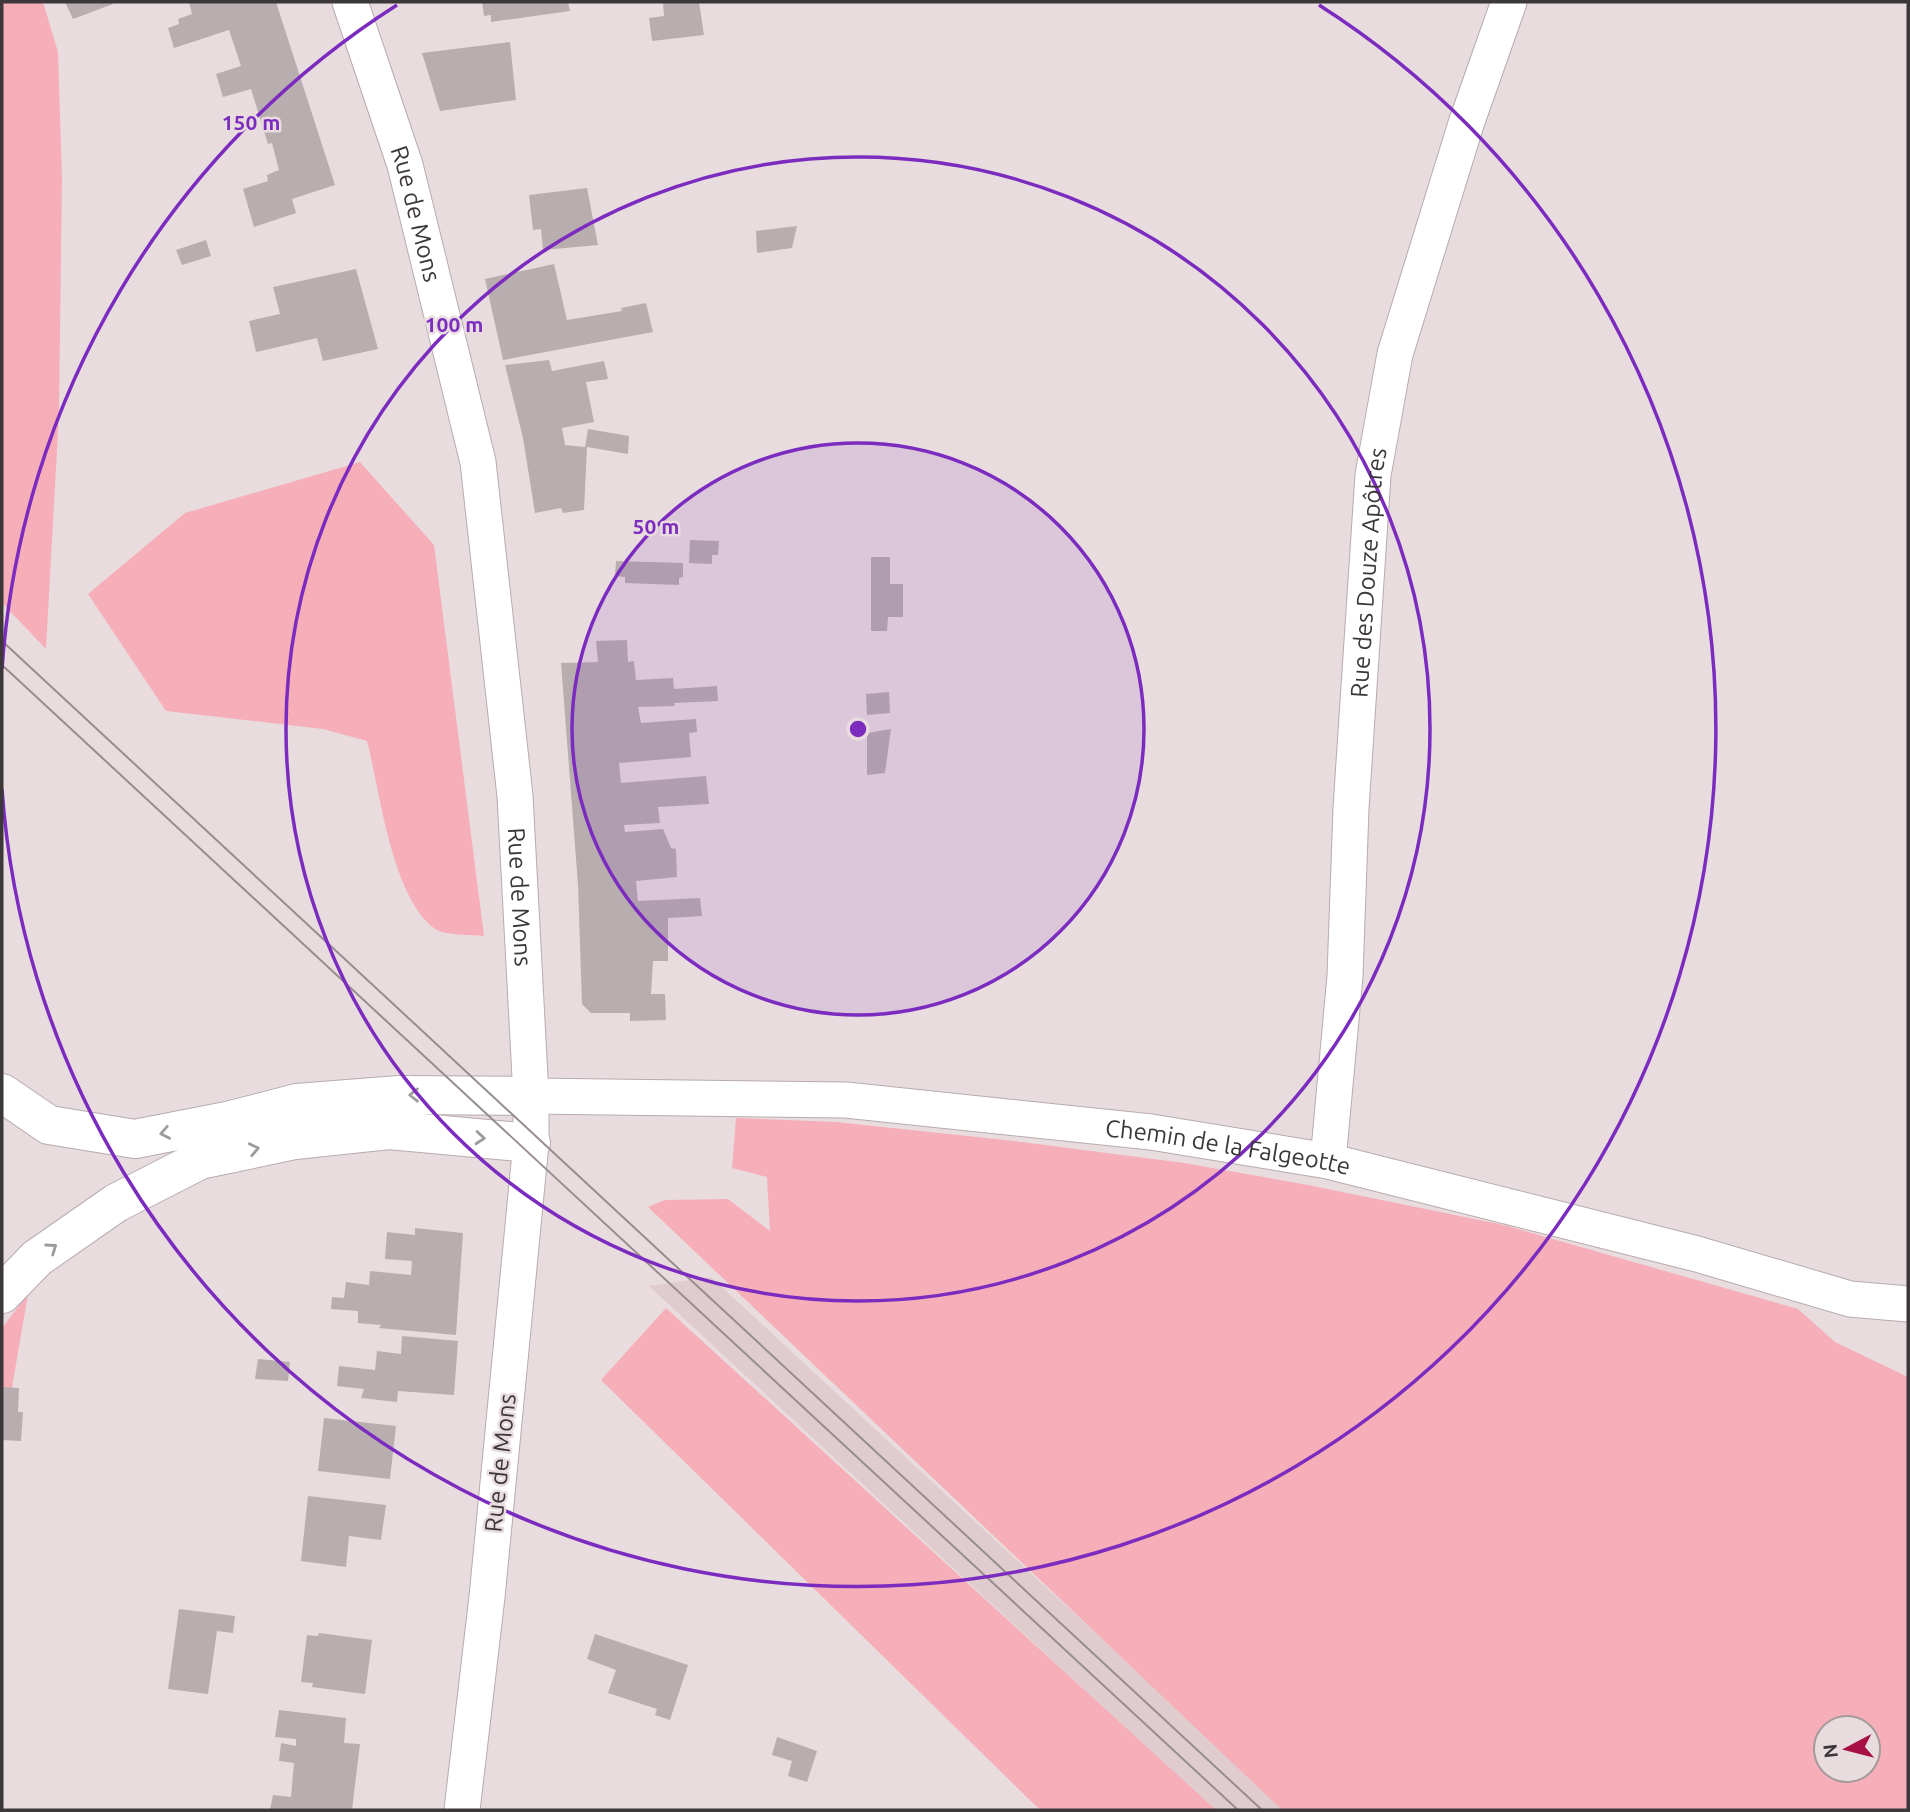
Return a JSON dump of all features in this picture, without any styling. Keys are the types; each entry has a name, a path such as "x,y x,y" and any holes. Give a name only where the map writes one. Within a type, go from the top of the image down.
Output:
{"highway":[{"path":"2,1093 49,1125 135,1139 227,1121 297,1103 400,1095 531,1096"},
{"path":"2,1294 37,1258 116,1203 200,1160 295,1140 389,1130 531,1143"}],"street":[{"name":"Rue de Mons","path":"350,2 405,165 478,462 515,796 531,1096 531,1143 487,1597 462,1810"},
{"name":"Rue des Douze Apôtres","path":"1328,1161 1345,976 1351,808 1373,475 1395,354 1466,124 1509,2"},
{"name":"Chemin de la Falgeotte","path":"531,1096 846,1100 1151,1132 1328,1161 1697,1254 1850,1299 1908,1304"}],"shaded area":[{"path":"2,2 43,2 58,52 62,177 59,413 46,649 2,603"},
{"path":"360,462 434,545 484,936 437,930 422,916 409,895 390,843 367,741 323,729 166,711 88,594 185,513"},
{"path":"736,1118 836,1122 1014,1141 1184,1163 1504,1225 1798,1309 1835,1342 1908,1377 1908,1810 1282,1810 648,1207 665,1200 728,1199 770,1231 767,1177 732,1168"},
{"path":"711,1277 1285,1810 1214,1810 649,1286"},
{"path":"28,1294 2,1446 2,1328"},
{"path":"666,1308 1216,1810 1040,1810 601,1380"}],"building":[{"path":"65,2 112,2 113,4 73,19"},
{"path":"189,2 276,2 335,185 292,199 296,213 254,227 243,189 268,181 267,175 279,170 272,143 268,144 251,89 223,97 216,74 241,66 229,30 174,48 168,28 179,24 178,19 192,14"},
{"path":"482,2 568,2 570,11 491,22 491,15 484,16"},
{"path":"663,2 699,2 704,35 652,41 649,18 664,16"},
{"path":"510,42 516,100 440,111 422,53"},
{"path":"587,188 598,245 543,250 541,229 533,230 529,195"},
{"path":"797,226 792,248 757,253 756,231"},
{"path":"206,240 211,256 182,265 176,250"},
{"path":"554,264 567,320 622,311 621,308 646,303 653,332 503,360 485,279"},
{"path":"356,269 378,349 323,361 317,338 256,352 249,321 280,314 273,287"},
{"path":"549,360 552,371 604,361 608,379 586,382 594,422 562,428 565,445 585,447 588,429 629,436 628,454 587,447 584,510 563,513 561,508 535,513 523,438 505,365"},
{"path":"690,540 719,541 718,555 712,555 712,564 689,563"},
{"path":"871,557 890,557 890,584 903,584 903,617 888,617 887,631 871,631"},
{"path":"616,561 683,563 683,577 679,578 679,585 625,583 625,577 615,576"},
{"path":"627,640 628,662 634,661 636,680 673,678 674,689 717,686 718,701 638,707 641,723 696,719 697,732 689,733 691,757 619,763 621,783 706,776 709,804 658,807 660,823 624,825 625,832 663,829 671,848 676,849 677,877 636,881 638,901 700,898 702,916 668,918 668,961 653,961 651,994 665,994 666,1020 630,1021 630,1013 591,1013 582,1004 578,885 561,663 598,662 596,641"},
{"path":"889,692 890,713 867,715 866,694"},
{"path":"891,729 885,773 867,775 867,733"},
{"path":"415,1228 463,1233 456,1335 379,1328 381,1325 358,1323 358,1311 331,1309 332,1297 344,1298 346,1282 369,1285 370,1271 411,1275 412,1261 385,1259 387,1232 415,1235"},
{"path":"402,1336 458,1341 454,1395 398,1391 397,1402 361,1398 364,1389 337,1386 339,1366 375,1370 377,1351 401,1354"},
{"path":"258,1359 290,1362 288,1381 255,1379"},
{"path":"2,1387 19,1388 18,1412 23,1412 21,1441 2,1440"},
{"path":"324,1418 396,1426 390,1479 318,1471"},
{"path":"308,1496 386,1505 381,1540 349,1536 346,1567 301,1561"},
{"path":"179,1609 235,1616 233,1633 217,1631 208,1694 168,1689"},
{"path":"319,1633 372,1640 365,1694 312,1687 313,1683 301,1682 307,1635 318,1636"},
{"path":"595,1634 688,1665 670,1720 655,1715 657,1709 608,1693 616,1670 587,1659"},
{"path":"279,1710 346,1718 344,1743 360,1744 352,1810 270,1810 273,1795 291,1797 294,1763 279,1761 281,1743 296,1746 296,1739 275,1737"},
{"path":"777,1737 817,1751 807,1782 788,1776 792,1761 772,1755"}],"tram line":[{"path":"2,641 1262,1810"},
{"path":"2,665 1238,1810"}]}
